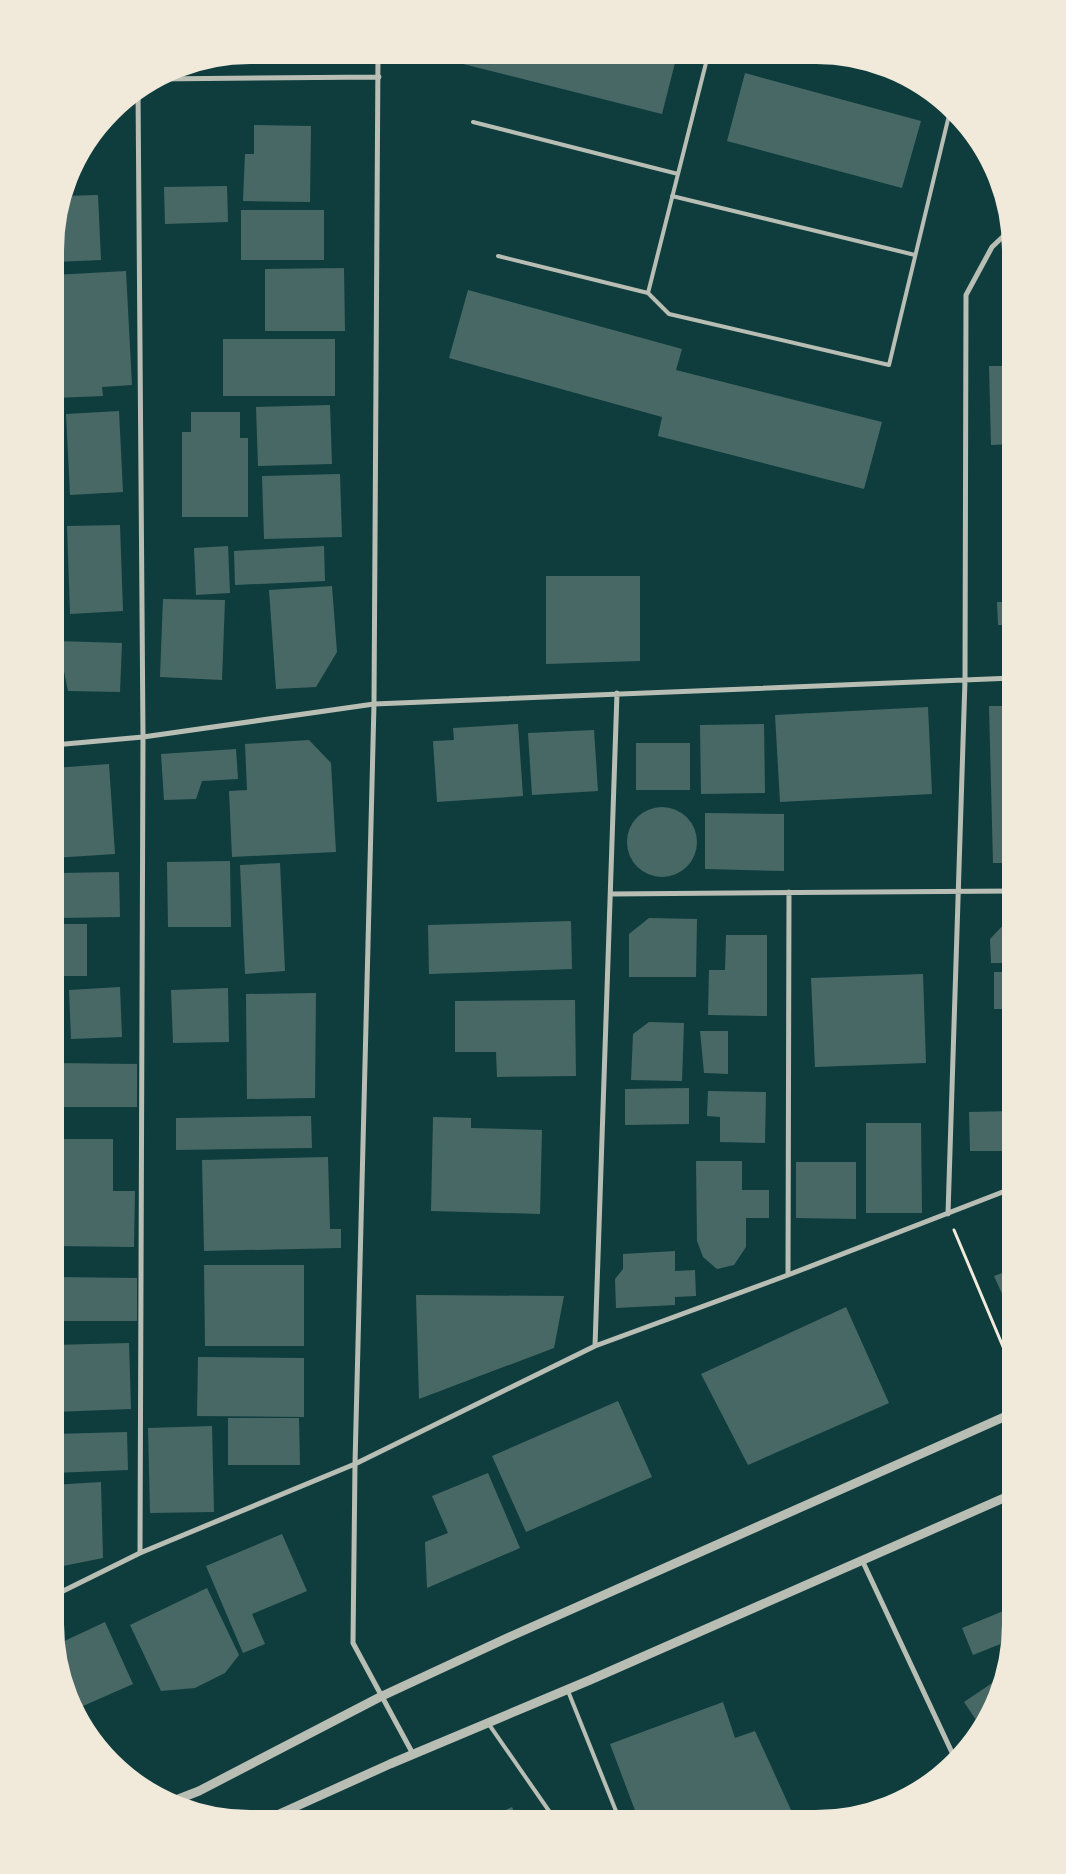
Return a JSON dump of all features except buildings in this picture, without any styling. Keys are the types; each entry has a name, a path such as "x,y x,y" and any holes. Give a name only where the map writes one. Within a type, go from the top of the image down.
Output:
{"street":[{"path":"378,61 374,704 355,1464 353,1643 380,1697 413,1754"},
{"path":"171,79 379,77"},
{"path":"138,98 143,737 140,1553"},
{"path":"948,1214 965,680 966,295 992,246 1004,236"},
{"path":"61,745 143,737 374,704 1005,678"},
{"path":"595,1346 617,693"},
{"path":"611,894 1005,891"},
{"path":"788,1275 789,892"},
{"path":"61,1592 140,1553 355,1464 595,1346 788,1275 1005,1191"},
{"path":"180,1799 200,1791 380,1697 819,1498 1005,1417"},
{"path":"282,1813 413,1754 567,1690 1005,1497"},
{"path":"862,1559 953,1753"}],"lane":[{"path":"648,293 706,61"},
{"path":"498,256 648,293 669,314 889,365 949,117"},
{"path":"473,122 678,174"},
{"path":"672,196 915,254"},
{"path":"567,1690 617,1813"},
{"path":"488,1723 550,1813"}],"path":[{"path":"948,1214 1005,1351"}]}
